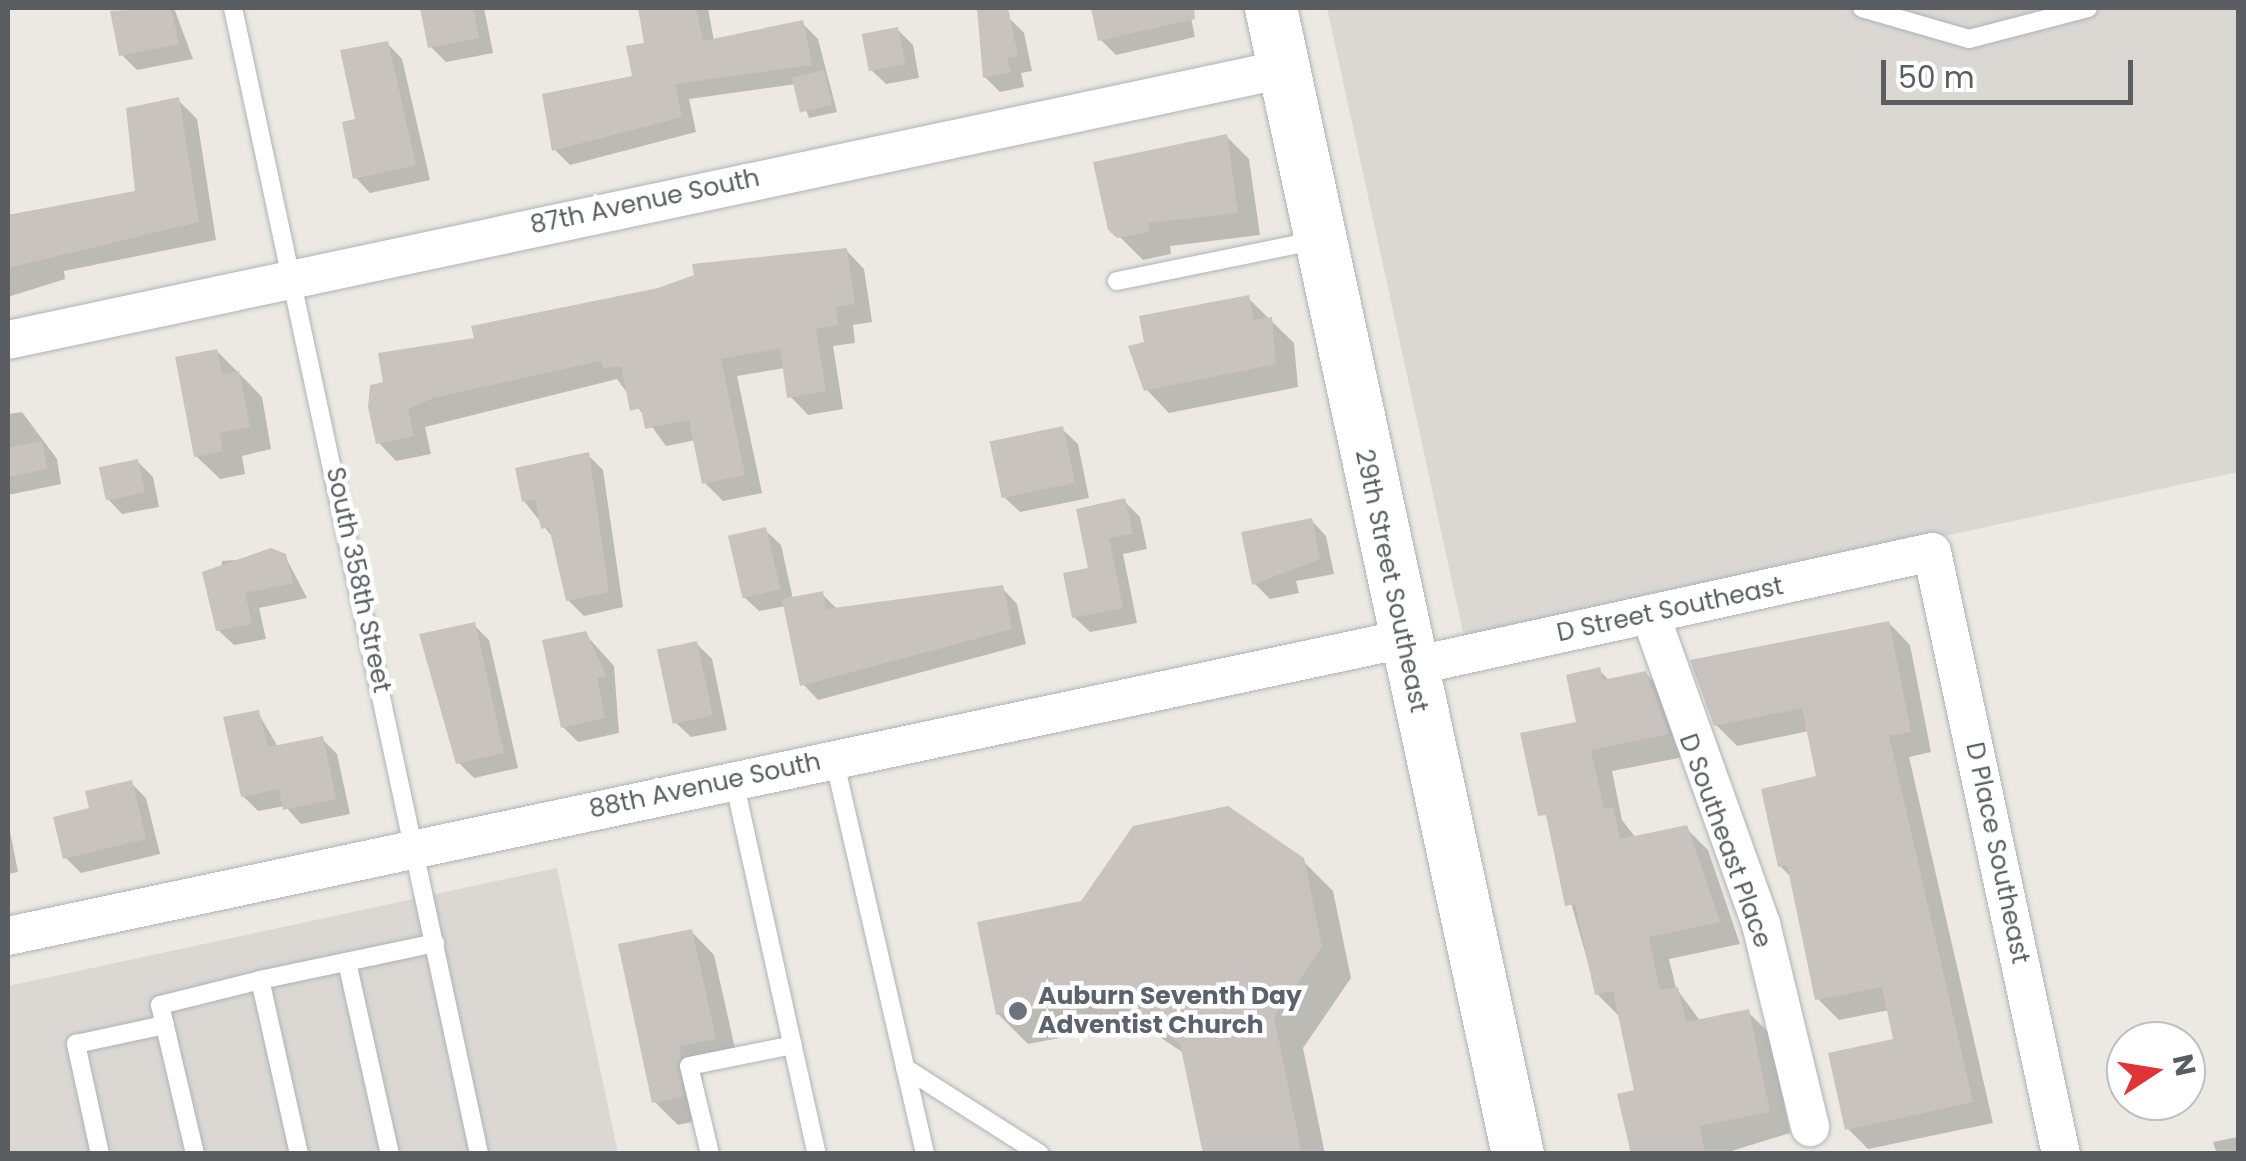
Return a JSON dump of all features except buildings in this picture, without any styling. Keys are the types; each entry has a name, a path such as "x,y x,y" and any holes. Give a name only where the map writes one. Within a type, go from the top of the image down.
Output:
{"street":[{"name":"29th Street Southeast","path":"1271,8 1406,653 1518,1154"},
{"name":"87th Avenue South","path":"8,340 293,276 1284,69"},
{"name":"D Street Southeast","path":"1406,653 1650,614 1932,552"},
{"name":"D Place Southeast","path":"1932,552 2061,1154"},
{"name":"D Southeast Place","path":"1650,614 1761,924 1810,1127"},
{"name":"88th Avenue South","path":"8,936 834,759 1406,653"}],"lane":[{"name":"South 358th Street","path":"233,8 479,1154"},
{"path":"1862,8 1969,39 2088,8"},
{"path":"1117,281 1320,240"},
{"path":"834,759 925,1154"},
{"path":"734,780 818,1154"},
{"path":"195,1154 160,1005 435,943"},
{"path":"347,962 390,1154"},
{"path":"260,980 298,1154"},
{"path":"100,1154 76,1044 164,1025"},
{"path":"710,1154 689,1066 793,1045"},
{"path":"905,1068 1040,1154"}],"shaded area":[{"path":"1327,8 2238,8 2238,472 1465,641"},
{"path":"557,868 618,1153 8,1153 8,986"}],"place":[{"name":"Auburn Seventh Day Adventist Church","path":"1018,1011"}]}
